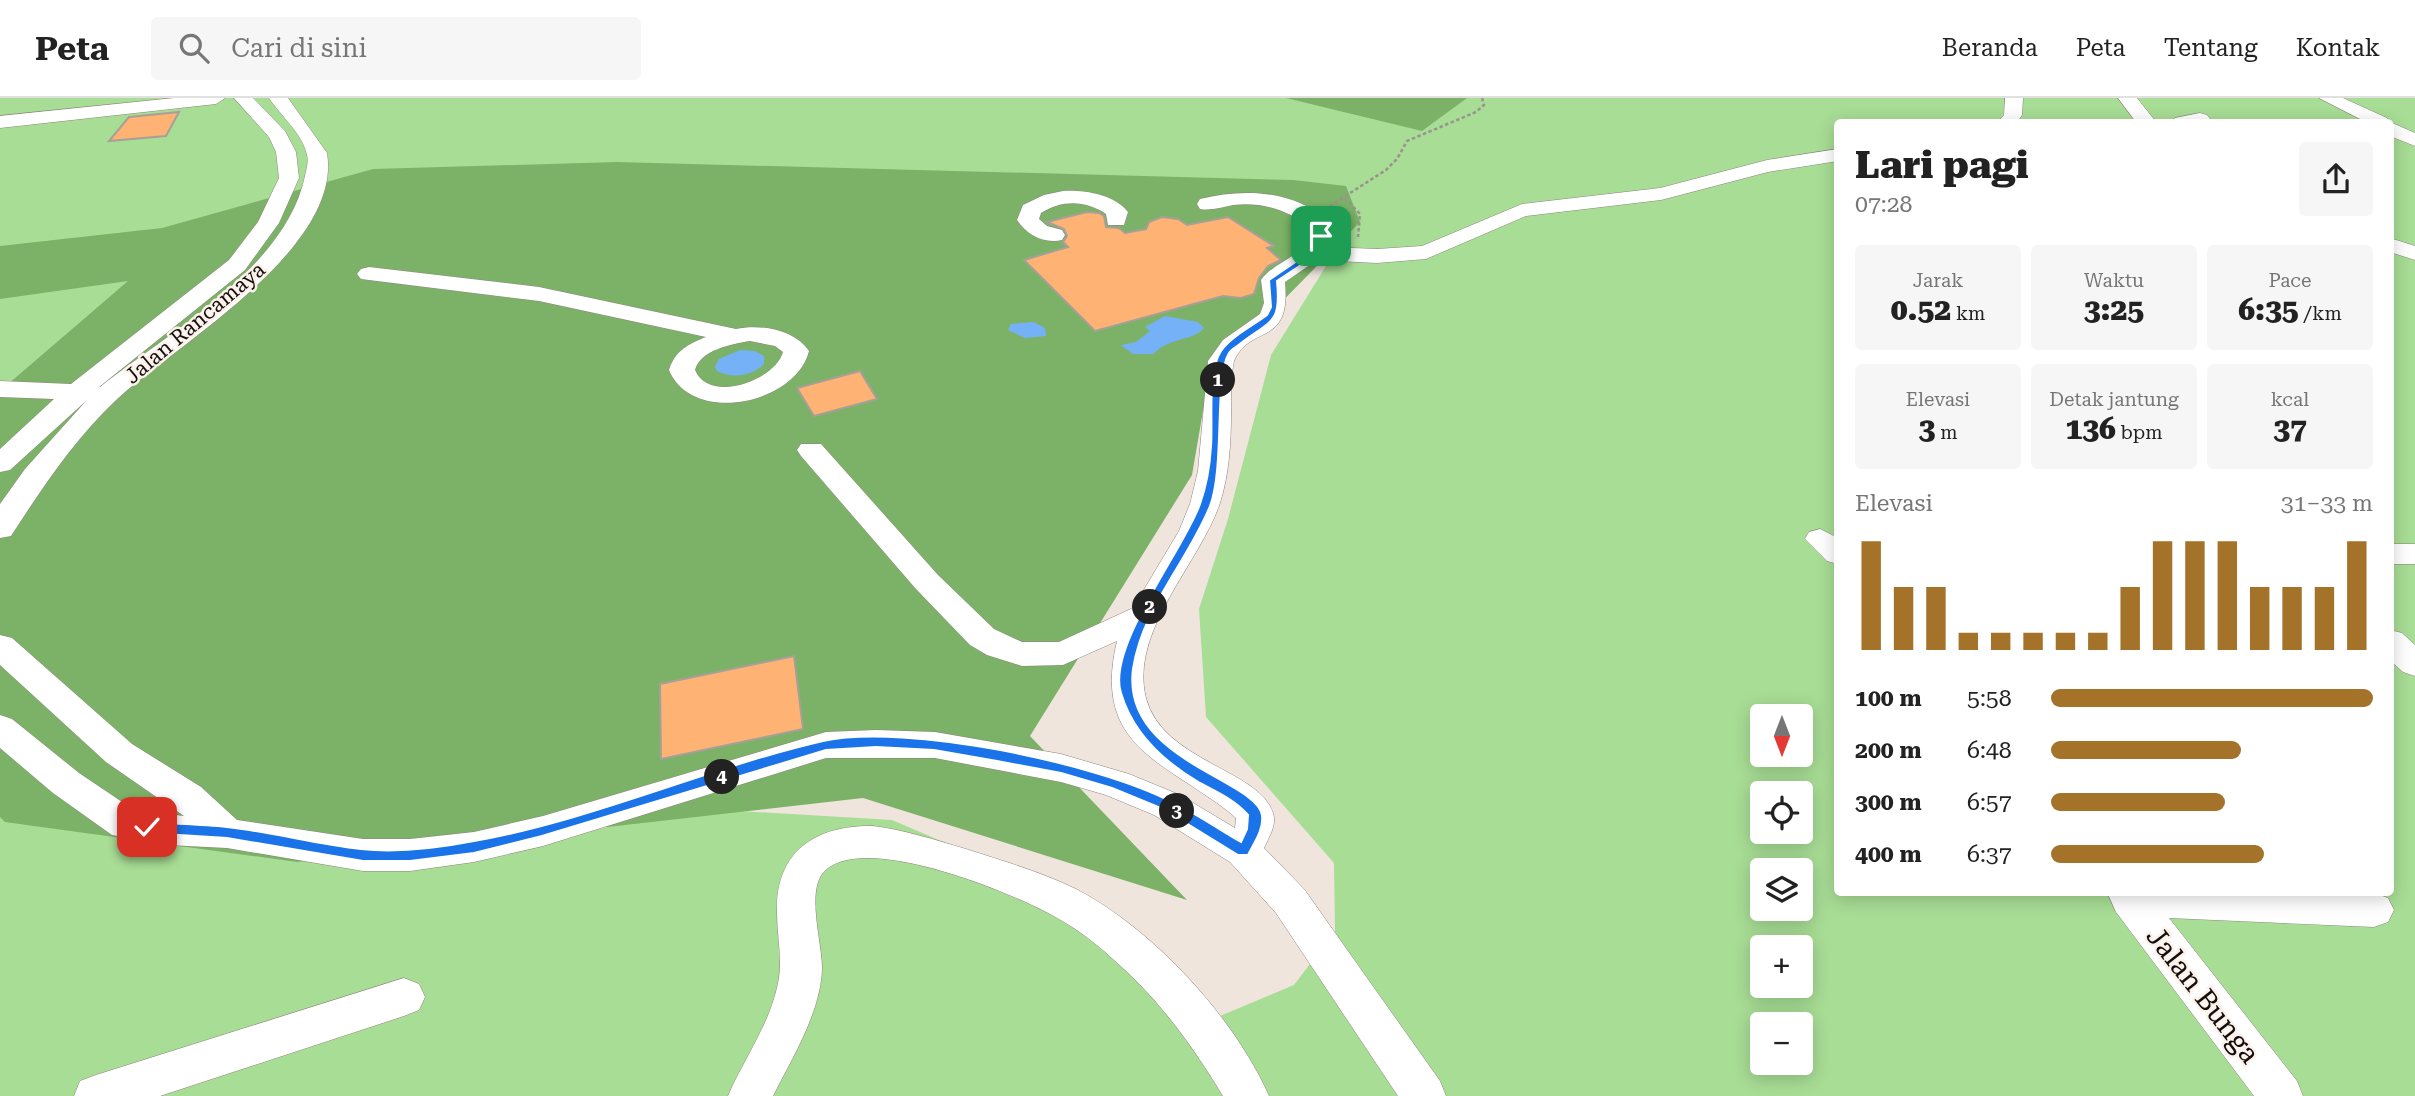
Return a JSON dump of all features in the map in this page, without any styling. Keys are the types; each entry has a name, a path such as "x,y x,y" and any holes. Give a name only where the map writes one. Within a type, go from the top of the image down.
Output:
{"street":[{"path":"0,122 216,98"},
{"name":"Jalan Rancamaya","path":"0,464 78,391 237,265 280,202 289,178 286,152 278,135 243,98"},
{"name":"Jalan Rancamaya","path":"0,529 32,478 109,393 247,284 291,235 305,208 319,158 316,148 278,98"},
{"path":"2010,119 2014,98"},
{"path":"2127,98 2144,119"},
{"path":"2328,98 2374,119"},
{"path":"2394,130 2415,140"},
{"path":"1313,253 1360,256 1426,252 1522,210 1661,194 1767,166 1834,156"},
{"path":"1054,235 1039,231 1028,220 1031,210 1051,199 1082,197 1102,201 1117,212 1116,220"},
{"path":"1208,204 1246,198 1271,201 1309,214 1321,226 1321,236 1313,253 1273,280 1275,307 1271,316 1225,352 1218,375 1216,449 1205,505 1145,615 1128,666 1126,690 1141,727 1167,753 1193,773 1244,801 1255,814 1254,829 1243,851"},
{"path":"2394,246 2415,253"},
{"path":"369,274 539,294 733,336"},
{"path":"0,389 109,393"},
{"path":"811,450 927,582 982,637 999,647 1022,654 1063,653 1145,615"},
{"path":"2394,554 2415,554"},
{"path":"2394,645 2415,664"},
{"path":"6,658 119,752 188,797 227,833"},
{"path":"0,729 66,783 125,824 168,830 227,833 363,855 410,855 474,847 542,831 826,746 876,743 934,746 1061,768 1116,784 1167,805 1243,851 1290,901 1424,1096"},
{"path":"750,1096 791,1005 801,972 797,892 800,877 812,858 832,847 856,842 907,846 1018,882 1078,910 1133,952 1180,998 1217,1045 1247,1096"},
{"path":"2128,896 2374,909"},
{"name":"Jalan Bunga","path":"2128,896 2281,1096"},
{"path":"96,1096 404,997"}],"path":[{"path":"1309,214 1345,198 1386,170 1397,159 1407,141 1476,112 1483,105 1482,98"},
{"path":"1345,198 1360,214 1357,237 1360,256"}],"green space":[{"path":"0,98 2415,98 2415,1096 0,1096 0,703 459,862 689,808 892,820 1122,918 1220,1016 1294,985 1335,931 1334,863 1206,717 1199,609 1228,519 1271,355 1339,245 1339,222 0,387"},
{"path":"1286,98 1467,98 1422,131"},
{"path":"617,162 1293,180 1346,186 1360,222 1209,376 1192,475 1030,736 1187,900 863,798 297,862 5,822 0,817 0,391 128,281 0,299 0,246 162,228 373,169"}],"water":[{"path":"1165,316 1198,322 1204,328 1167,344 1153,354 1133,354 1121,345 1136,342 1150,331 1145,327"},
{"path":"1034,322 1045,328 1046,336 1025,338 1008,330 1011,324"},
{"path":"740,350 755,351 764,356 764,364 742,375 717,371 715,367 719,359"}],"building":[{"path":"179,112 166,136 109,141 129,117"},
{"path":"1087,212 1099,213 1104,216 1106,227 1119,228 1125,233 1146,229 1149,222 1162,217 1178,219 1187,225 1228,217 1274,246 1267,248 1281,260 1268,266 1259,278 1254,294 1241,298 1223,296 1095,331 1024,260 1068,247 1063,242 1067,236 1064,229 1047,222"},
{"path":"860,371 877,399 814,416 797,388"},
{"path":"794,656 803,729 661,759 660,684"}],"route":[{"path":"147,827 227,833 363,855 410,855 474,847 542,831 826,746 876,743 934,746 997,756 1061,768 1116,784 1167,805 1243,851 1254,829 1255,814 1244,801 1193,773 1167,753 1141,727 1126,690 1128,666 1133,642 1145,615 1205,505 1216,449 1218,375 1225,352 1261,327 1271,316 1275,307 1273,280 1313,253 1321,236"}]}
